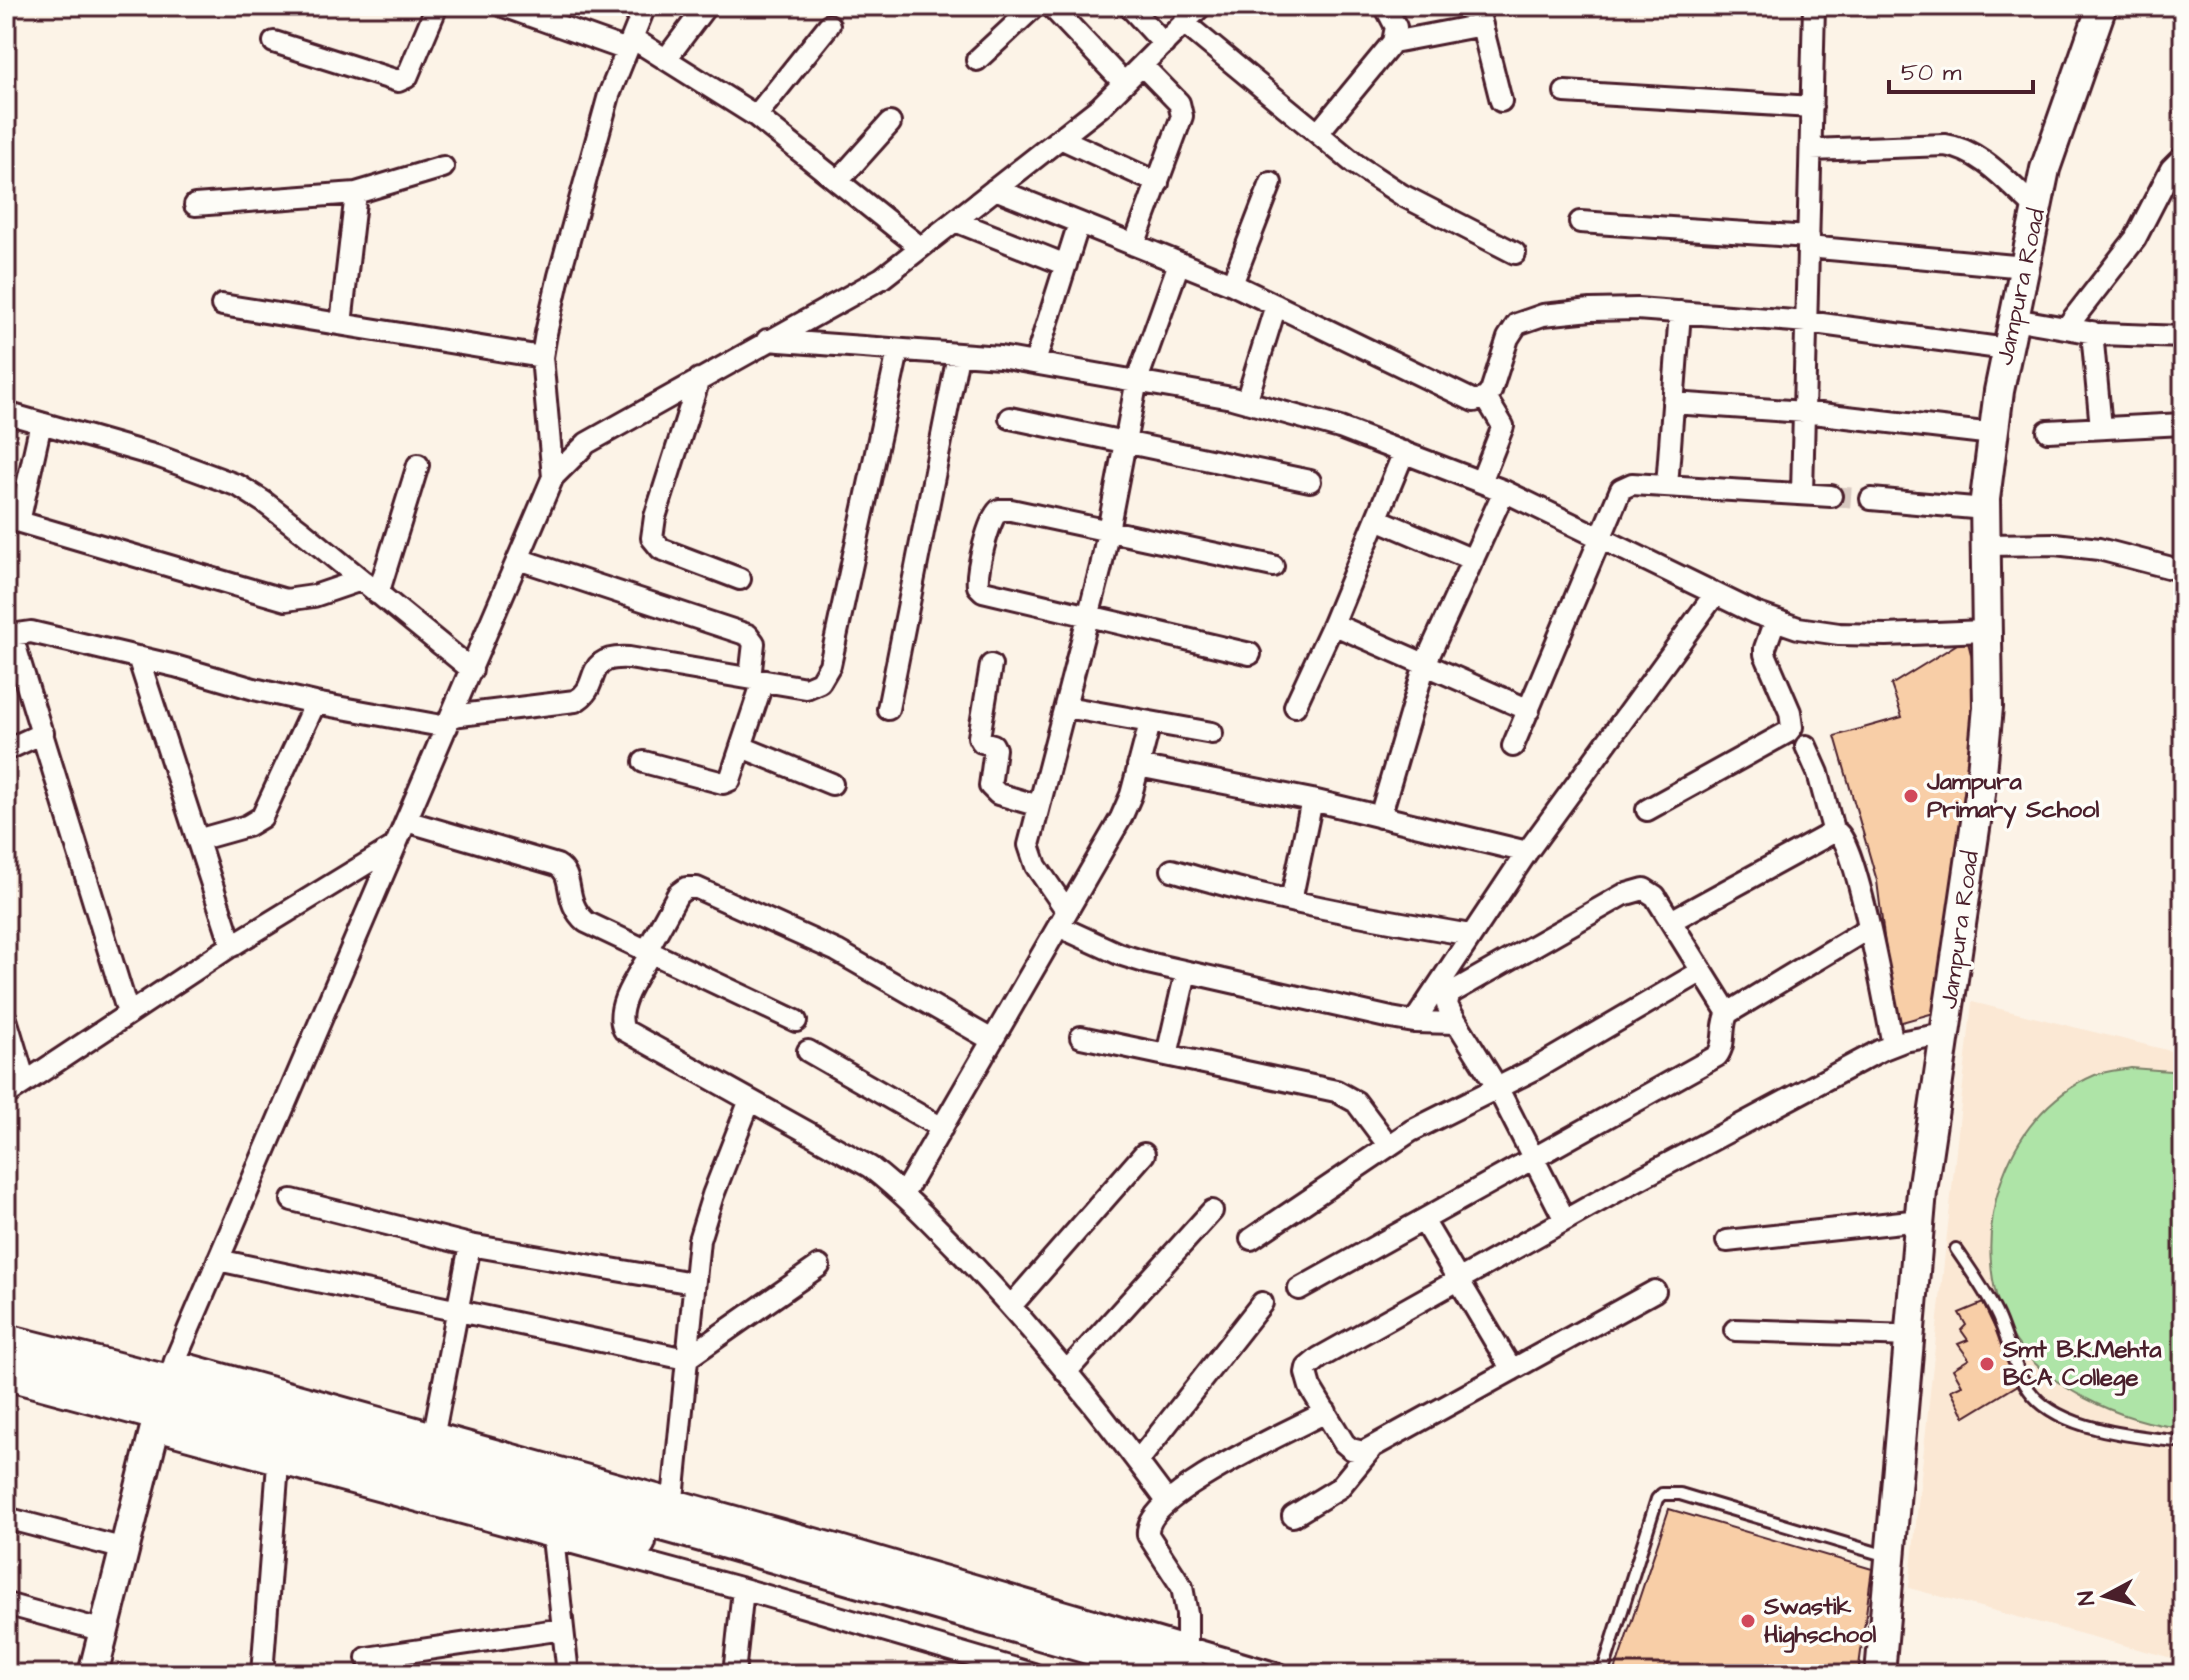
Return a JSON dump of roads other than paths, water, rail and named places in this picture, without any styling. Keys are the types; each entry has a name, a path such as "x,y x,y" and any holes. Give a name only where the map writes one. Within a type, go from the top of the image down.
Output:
{"highway":[{"path":"7,1366 164,1397 702,1533 1187,1661"},
{"path":"164,1397 687,1554 1108,1674"}],"street":[{"path":"274,42 398,81 407,77 437,6"},
{"path":"503,6 630,44 666,59 756,116 920,247"},
{"path":"553,477 542,357 563,261 609,95 645,6"},
{"path":"666,59 706,6"},
{"path":"977,60 1035,6"},
{"path":"1051,6 1124,83"},
{"path":"1129,6 1164,44"},
{"path":"93,1674 164,1397 218,1260 553,477 587,443 882,278 1100,107 1201,6"},
{"path":"1318,133 1393,42 1396,27 1385,6"},
{"path":"1802,493 1814,6"},
{"name":"Jampura Road","path":"1880,1674 1920,1220 1980,794 1988,707 1985,509 1993,434 2007,349 2045,169 2102,6"},
{"path":"1393,42 1479,16 1501,101"},
{"path":"1184,23 1355,164 1402,195 1515,253"},
{"path":"756,116 829,25"},
{"path":"1134,245 1180,125 1182,109 1172,94 1142,65"},
{"path":"1565,92 1812,107"},
{"path":"838,181 890,123"},
{"path":"1060,138 1158,183"},
{"path":"1811,150 1958,147 1972,153 2037,209"},
{"path":"2066,328 2135,239 2171,169 2183,157"},
{"path":"195,205 356,193 443,167"},
{"path":"1232,284 1271,183"},
{"path":"995,189 1232,284 1474,401 1486,398 1491,391 1512,329 1526,319 1614,309 1807,322 2007,349"},
{"path":"341,324 356,193"},
{"path":"955,221 1066,265"},
{"path":"1580,222 1808,242 2025,267"},
{"path":"1035,362 1079,223"},
{"path":"1179,263 1137,380 1108,532 1029,845 1030,854 1063,918 1119,954 1186,972 1414,1022 1457,1023"},
{"path":"222,305 542,357"},
{"path":"1246,402 1276,305"},
{"path":"1667,486 1680,312"},
{"path":"2014,319 2092,332 2183,337"},
{"path":"2092,332 2101,428"},
{"path":"767,340 1035,362 1246,402 1340,428 1504,491 1715,594 1798,628 1839,634 1886,635 1985,631"},
{"path":"128,1013 43,733 15,678 15,638 23,632 138,657 315,703 449,722 575,701 586,692 599,665 609,658 629,658 806,688 814,686 830,665 898,351"},
{"path":"888,709 958,355"},
{"path":"699,379 655,517 652,538 661,549 740,579"},
{"path":"1481,482 1503,426 1486,398"},
{"path":"1673,403 1804,412 1993,434"},
{"path":"6,413 160,457 239,486 264,502 472,670"},
{"path":"1010,418 1310,481"},
{"path":"41,423 13,520 286,600 314,596 361,580"},
{"path":"2048,431 2183,424"},
{"path":"1295,706 1333,624 1404,452"},
{"path":"378,594 418,465"},
{"path":"1513,746 1621,489 1632,484 1831,496"},
{"path":"1380,817 1425,664 1504,491"},
{"path":"1871,499 1985,509"},
{"path":"1250,654 983,591 978,586 977,576 992,518 999,510 1011,510 1273,566"},
{"path":"1377,519 1473,560"},
{"path":"1985,545 2055,544 2099,549 2183,571"},
{"path":"518,559 748,635 754,643 757,679 742,747 732,776 726,782 644,762"},
{"path":"1414,1022 1527,852 1715,594"},
{"path":"1647,810 1792,727 1790,712 1765,654 1775,620"},
{"path":"1333,624 1529,710"},
{"path":"138,657 232,946"},
{"path":"991,665 979,737 995,749 990,786 998,794 1039,806"},
{"path":"197,840 247,826 262,817 315,703"},
{"path":"1066,707 1212,733"},
{"path":"904,1193 1121,818 1150,723"},
{"path":"6,750 43,733"},
{"path":"1806,746 1818,773 1834,833"},
{"path":"742,747 832,784"},
{"path":"1138,766 1312,800 1527,852"},
{"path":"1291,901 1312,800"},
{"path":"406,821 564,869 570,900 586,922 796,1021"},
{"path":"1671,921 1834,833 1842,835 1848,847 1869,928 1893,1045"},
{"path":"6,1095 232,946 395,846"},
{"path":"1172,870 1224,886 1363,917 1471,935"},
{"path":"992,1040 837,951 697,888 686,888 678,894 622,1008 620,1019 624,1030 870,1167 904,1193 1011,1306 1167,1501"},
{"path":"1565,1220 1497,1087 1447,1005 1449,994 1637,889 1650,890 1728,1013"},
{"path":"1299,1289 1717,1056 1721,1051 1728,1013 1869,928"},
{"path":"1251,1239 1411,1131 1533,1070 1702,971"},
{"path":"1167,1055 1186,972"},
{"path":"6,1019 25,1082"},
{"path":"1655,1291 1371,1449 1357,1452 1344,1443 1307,1380 1306,1373 1311,1363 1565,1220 1893,1045 1945,1034"},
{"path":"1081,1037 1336,1091 1356,1102 1389,1146"},
{"path":"808,1051 942,1128"},
{"path":"673,1499 699,1240 750,1100"},
{"path":"1011,1306 1144,1154"},
{"path":"292,1200 470,1245 693,1283"},
{"path":"1066,1372 1212,1211"},
{"path":"1423,1220 1512,1370"},
{"path":"1727,1241 1920,1220"},
{"path":"434,1433 470,1245"},
{"path":"218,1260 686,1359 819,1266"},
{"path":"1138,1461 1262,1303"},
{"path":"1735,1330 1911,1336"},
{"path":"164,1397 434,1433 673,1499 1187,1661 1278,1674"},
{"path":"164,1397 278,1464 743,1589 1033,1674"},
{"path":"1187,1661 1187,1614 1182,1587 1152,1541 1147,1528 1150,1520 1167,1501 1205,1475 1326,1412"},
{"path":"1293,1516 1339,1488 1371,1449"},
{"path":"262,1674 278,1464"},
{"path":"6,1518 125,1549"},
{"path":"553,1538 568,1674"},
{"path":"734,1674 743,1589"},
{"path":"6,1604 104,1631"},
{"path":"367,1658 563,1629"}],"lane":[{"path":"1956,1249 1996,1314 2024,1381 2034,1397 2050,1409 2091,1426 2183,1442"},
{"path":"1602,1674 1657,1499 1662,1494 1680,1494 1892,1558"}],"tunnel":[{"path":"1831,496 1871,499"}],"place":[{"name":"Jampura Primary School","path":"1911,796"},
{"name":"Smt B.K.Mehta BCA College","path":"1987,1364"},
{"name":"Swastik Highschool","path":"1748,1621"}]}
